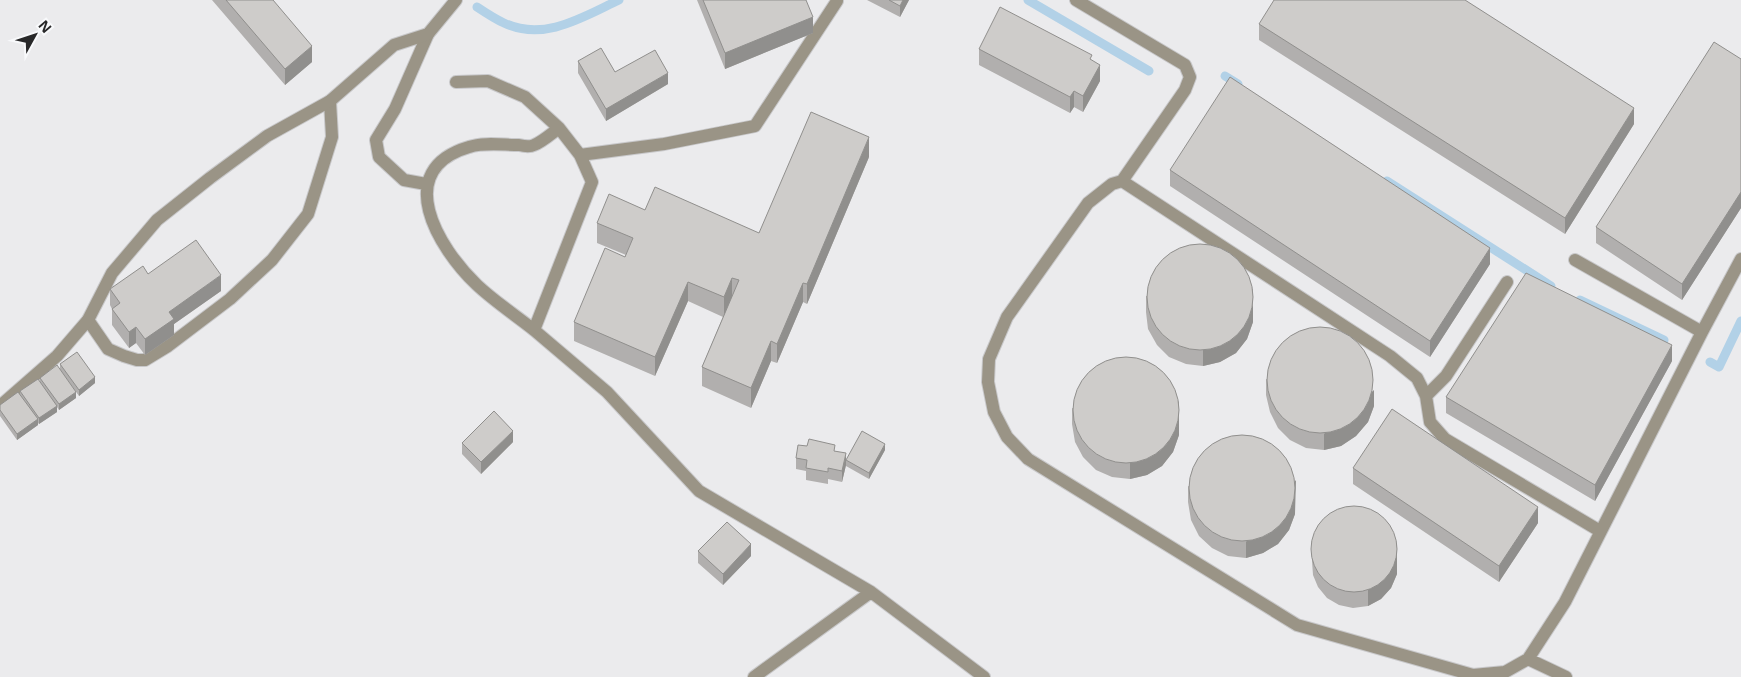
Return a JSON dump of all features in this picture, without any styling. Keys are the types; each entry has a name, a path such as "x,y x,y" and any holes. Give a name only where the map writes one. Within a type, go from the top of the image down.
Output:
{"street":[{"path":"426,184 404,180 379,157 376,140 395,109 428,34 456,0"},
{"path":"1076,0 1185,65 1190,76 1185,90 1122,181 1112,184 1088,203 1007,318 990,359 988,382 994,412 1007,437 1028,459 1298,625 1473,675 1505,672 1528,659 1565,602 1741,259"},
{"path":"580,155 664,144 755,126 837,1"},
{"path":"0,406 57,356 88,320 112,273 157,220 267,136 330,101 394,45 428,34"},
{"path":"456,82 488,81 525,97 559,128 580,155 592,182 534,330"},
{"path":"88,320 108,349 137,360 146,360 168,346 230,299 272,260 308,214 332,138 330,101"},
{"path":"559,128 533,146 471,146 452,153 436,166 426,184 427,207 438,234 455,260 477,285 607,392 699,491 872,592 984,677"},
{"path":"1122,181 1390,356 1417,378 1426,396 1430,422 1445,439 1600,531"},
{"path":"1575,260 1702,332"},
{"path":"1426,396 1446,376 1507,282"},
{"path":"754,677 872,592"},
{"path":"1528,659 1566,677"}],"building":[{"path":"226,0 273,0 312,46 285,69"},
{"path":"703,0 806,0 813,17 725,53"},
{"path":"889,0 903,0 900,6"},
{"path":"1274,0 1465,0 1634,108 1565,218 1259,24"},
{"path":"1000,7 1092,55 1090,59 1100,65 1083,96 1074,91 1070,97 979,49"},
{"path":"1714,42 1741,59 1741,192 1682,284 1596,227"},
{"path":"601,48 615,72 655,50 668,73 606,109 578,61"},
{"path":"1230,77 1490,248 1430,341 1170,170"},
{"path":"811,112 869,137 807,284 803,283 777,344 771,341 751,388 702,367 739,280 732,278 724,297 688,282 655,357 574,322 605,248 625,257 633,238 597,223 609,194 645,210 655,187 759,233"},
{"path":"196,240 221,275 169,312 174,319 145,339 136,327 129,332 112,309 120,303 110,289 143,266 148,274"},
{"path":"1200,244 1220,248 1238,259 1249,277 1253,297 1249,317 1238,335 1220,346 1200,350 1180,346 1162,335 1151,317 1147,297 1151,277 1162,259 1180,248"},
{"path":"1526,273 1672,345 1595,485 1446,397"},
{"path":"1320,327 1340,331 1358,342 1369,360 1373,380 1369,400 1358,418 1340,429 1320,433 1300,429 1282,418 1271,400 1267,380 1271,360 1282,342 1300,331"},
{"path":"77,352 95,377 79,390 60,364"},
{"path":"1126,357 1146,361 1164,372 1175,390 1179,410 1175,430 1164,448 1146,459 1126,463 1106,459 1088,448 1077,430 1073,410 1077,390 1088,372 1106,361"},
{"path":"57,365 76,392 59,404 40,378"},
{"path":"38,379 57,406 39,418 20,391"},
{"path":"18,392 38,419 17,434 0,410 0,405"},
{"path":"1392,409 1538,507 1499,566 1353,468"},
{"path":"494,411 513,431 481,462 462,443"},
{"path":"862,431 885,444 869,473 846,460"},
{"path":"1242,435 1262,439 1280,450 1291,468 1295,488 1291,508 1280,526 1262,537 1242,541 1222,537 1204,526 1193,508 1189,488 1193,468 1204,450 1222,439"},
{"path":"809,439 835,445 834,451 846,453 842,471 828,468 828,472 806,468 807,460 796,458 798,445 807,446"},
{"path":"1354,506 1370,510 1384,519 1393,533 1397,549 1393,565 1384,579 1370,588 1354,592 1338,588 1324,579 1315,565 1311,549 1315,533 1324,519 1338,510"},
{"path":"727,522 751,544 723,574 698,551"}],"waterway":[{"path":"477,7 504,23 534,30 563,25 619,0"},
{"path":"1028,0 1149,71"},
{"path":"1225,76 1238,84"},
{"path":"1387,181 1551,286"},
{"path":"1580,300 1664,340"},
{"path":"1710,362 1719,367 1741,321"}]}
